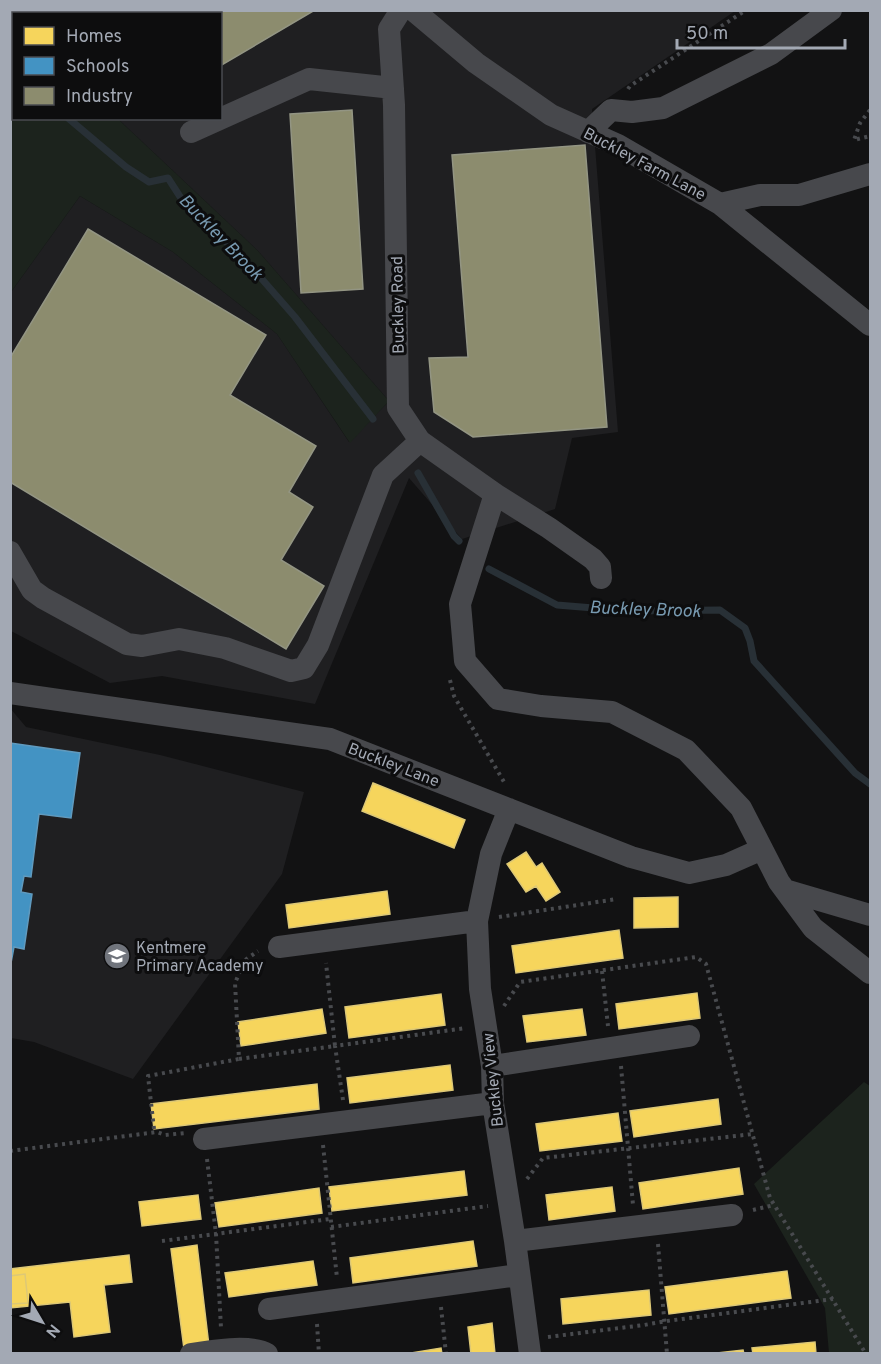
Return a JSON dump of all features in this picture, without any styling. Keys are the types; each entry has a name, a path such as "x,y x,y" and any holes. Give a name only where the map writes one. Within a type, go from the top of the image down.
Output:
{"street":[{"name":"Buckley Road","path":"401,10 390,29 398,408 420,441 495,495 549,528 593,559 600,567 601,578"},
{"name":"Buckley Farm Lane","path":"413,10 476,63 550,115 618,145 720,204 870,325"},
{"path":"588,132 611,110 632,112 663,108 771,54 831,10"},
{"path":"222,118 309,79 393,88"},
{"path":"191,132 218,120"},
{"path":"720,204 760,195 799,195 870,174"},
{"path":"10,552 32,590 127,645 142,646 179,639 225,648 291,671 304,668 318,645 383,475 420,441"},
{"path":"495,495 460,604 465,661 498,699 541,706 612,712 686,750 741,808 779,882 813,928 870,973"},
{"name":"Buckley Lane","path":"10,693 330,739 631,857 689,873 726,865 762,849"},
{"name":"Buckley View","path":"509,809 491,854 477,921 480,989 529,1347"},
{"path":"785,890 870,915"},
{"path":"279,947 477,921"},
{"path":"492,1066 689,1036"},
{"path":"204,1139 494,1103"},
{"path":"515,1241 732,1215"},
{"path":"269,1308 519,1275"},
{"path":"191,1353 222,1349 261,1350 267,1353"}],"path":[{"path":"611,110 630,86 746,10"},
{"path":"870,110 860,123 854,140 870,136"},
{"path":"449,675 454,696 506,786 509,809"},
{"path":"477,921 617,899"},
{"path":"324,941 335,1046 346,1121"},
{"path":"239,1059 235,983 245,960 259,950 279,947"},
{"path":"154,1129 148,1076 239,1059 486,1025 500,1014 520,982 696,957 706,963 770,1198 866,1353"},
{"path":"602,970 667,1353"},
{"path":"321,1124 339,1299"},
{"path":"10,1151 157,1132 165,1135 198,1131 204,1139 216,1234 222,1349"},
{"path":"331,1227 509,1203 543,1158 753,1134"},
{"path":"162,1241 330,1219"},
{"path":"439,1286 446,1353"},
{"path":"529,1347 667,1321 832,1299"},
{"path":"315,1302 319,1353"}],"shaded area":[{"path":"11,11 735,11 592,109 618,432 572,438 555,509 462,539 409,478 315,704 162,676 110,683 11,631 11,292 80,196 173,252 277,334 349,442 389,401 258,251 119,120 222,120 222,12 12,12 12,52"},
{"path":"11,51 12,120 119,120 258,251 389,401 350,443 277,334 173,252 80,196 11,292"},
{"name":"Kentmere Primary Academy","path":"10,708 26,727 160,755 304,792 282,874 133,1079 34,1042 11,1038"},
{"path":"864,1082 870,1086 870,1353 829,1353 825,1308 754,1184"}],"building: Homes":[{"path":"373,783 465,820 454,848 362,811"},
{"path":"526,852 536,867 542,863 560,892 546,901 536,886 526,892 507,864"},
{"path":"387,891 390,914 289,928 286,905"},
{"path":"678,897 678,927 634,928 634,898"},
{"path":"619,930 623,958 516,973 512,946"},
{"path":"697,993 700,1018 619,1029 616,1004"},
{"path":"441,994 445,1025 349,1038 345,1007"},
{"path":"322,1009 326,1033 241,1046 238,1022"},
{"path":"582,1009 586,1035 527,1042 523,1016"},
{"path":"450,1065 453,1090 350,1103 347,1078"},
{"path":"317,1084 319,1109 154,1129 151,1104"},
{"path":"718,1099 721,1124 634,1137 630,1111"},
{"path":"618,1113 622,1141 540,1151 536,1124"},
{"path":"739,1168 743,1194 643,1209 639,1183"},
{"path":"464,1171 467,1195 332,1211 329,1187"},
{"path":"612,1187 615,1211 549,1220 546,1195"},
{"path":"319,1188 322,1213 219,1227 215,1203"},
{"path":"198,1195 201,1219 142,1226 139,1202"},
{"path":"473,1241 477,1266 353,1283 350,1258"},
{"path":"197,1245 209,1346 184,1349 171,1249"},
{"path":"129,1255 132,1282 104,1285 110,1332 74,1337 70,1302 10,1308 10,1269"},
{"path":"313,1261 317,1285 229,1297 225,1273"},
{"path":"787,1271 791,1298 669,1314 665,1287"},
{"path":"25,1274 28,1303 10,1304 10,1276"},
{"path":"649,1290 651,1315 563,1324 561,1299"},
{"path":"492,1323 495,1354 471,1354 468,1327"},
{"path":"815,1342 816,1354 753,1354 752,1348"},
{"path":"441,1348 442,1354 405,1354"},
{"path":"743,1350 744,1354 708,1354"}],"building: Schools":[{"path":"10,743 80,753 71,818 39,814 31,877 24,876 21,892 32,894 24,949 14,947 10,968"}],"building: Industry":[{"path":"180,10 315,10 222,65 222,12 178,12"},
{"path":"352,110 363,289 301,293 290,114"},
{"path":"585,145 607,427 473,437 434,412 429,358 468,357 452,155"},
{"path":"88,229 266,335 230,395 316,446 289,492 313,507 281,560 324,586 286,649 10,482 10,358"}],"waterway":[{"name":"Buckley Brook","path":"70,120 126,167 149,182 168,178 188,209 240,254 295,317 373,419"},
{"name":"Buckley Brook","path":"418,473 459,541"},
{"name":"Buckley Brook","path":"489,569 557,605 630,611 720,610 745,628 754,661 855,773 870,784"}],"place":[{"name":"Kentmere Primary Academy","path":"117,956"}]}
